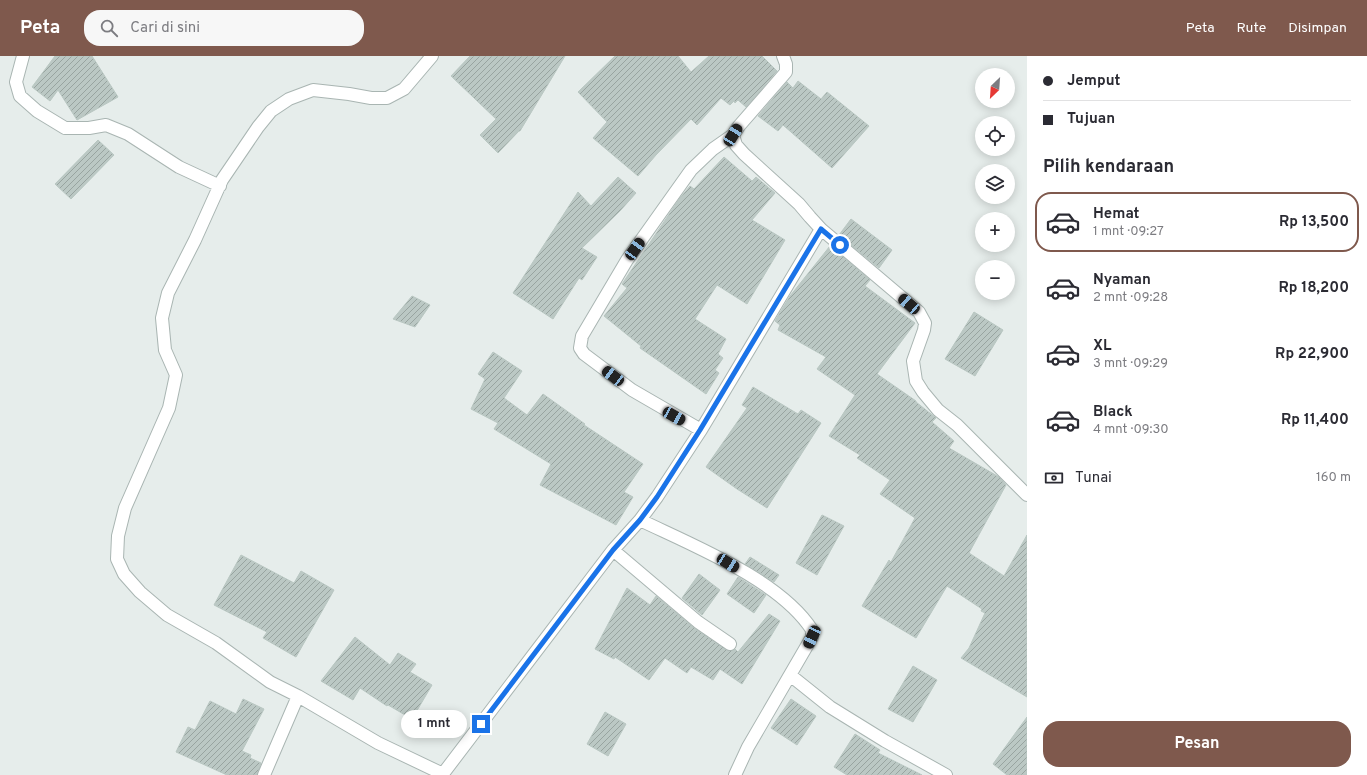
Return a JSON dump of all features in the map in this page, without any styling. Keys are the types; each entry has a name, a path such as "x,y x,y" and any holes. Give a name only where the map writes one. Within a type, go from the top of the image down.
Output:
{"street":[{"path":"23,56 16,82 20,96 37,111 64,128 89,128 106,125 128,134 179,167 220,186"},
{"path":"432,56 404,89 387,98 371,98 313,90 289,99 271,111 258,127 222,180 195,240 168,293 162,318 165,350 176,374 175,382 169,408 125,508 118,536 117,559 124,574 140,592 168,616 216,643 270,682 298,696 378,742 443,774 613,550 640,520 657,497 700,430 821,229"},
{"path":"700,430 632,390 584,354 580,348 580,343 582,336 593,316 627,260 692,170 713,149 733,135 739,126 786,72 784,56"},
{"path":"733,135 736,145 744,154 799,204 821,229 919,312 925,323 913,361 916,381 938,410 957,425 1027,495"},
{"path":"640,520 728,563 779,594 805,620 812,630 812,637 734,775"},
{"path":"613,550 698,622 730,644"},
{"path":"790,675 830,707 885,741 946,775"},
{"path":"264,775 298,696"}],"building":[{"path":"55,56 92,56 118,97 77,120 58,90 50,101 32,87"},
{"path":"470,56 565,56 520,131 498,153 480,135 496,119 451,76"},
{"path":"615,56 678,56 691,72 709,56 762,56 777,71 746,107 738,100 735,103 734,101 730,105 721,98 697,125 691,119 638,176 593,138 607,122 578,92"},
{"path":"798,81 821,99 827,92 869,126 832,168 783,125 778,131 758,116 787,82 793,88"},
{"path":"98,140 114,155 71,199 55,184"},
{"path":"724,157 752,181 756,177 775,193 752,220 785,240 747,304 717,285 695,319 726,339 718,354 723,358 715,370 719,373 706,394 640,348 641,346 604,316 627,288 622,284 680,198 690,186 694,189"},
{"path":"618,177 636,193 582,248 597,257 582,280 579,278 553,319 513,293 578,192 591,206"},
{"path":"851,219 892,250 879,268 839,235"},
{"path":"830,246 870,280 865,286 915,323 877,374 916,401 936,418 932,422 954,441 949,448 999,477 1006,485 969,553 1004,576 1027,535 1027,697 961,658 969,648 985,613 981,611 982,609 947,586 916,638 862,606 889,560 891,562 915,518 880,494 890,480 857,458 860,455 829,436 855,395 817,369 826,357 778,330 780,325 775,321 790,296"},
{"path":"412,296 430,305 415,327 393,319"},
{"path":"974,312 1003,330 975,376 945,359"},
{"path":"493,352 522,371 504,398 527,415 543,394 585,424 584,425 643,464 624,492 633,497 616,525 540,485 551,464 494,429 498,423 471,409 485,379 478,374"},
{"path":"753,387 798,414 801,410 821,423 767,508 706,467 747,408 742,405"},
{"path":"822,515 844,526 817,575 796,563"},
{"path":"241,555 294,583 301,571 334,590 296,657 263,638 267,632 214,605"},
{"path":"750,557 779,575 774,582 745,564"},
{"path":"699,574 720,590 702,615 682,598"},
{"path":"738,577 766,595 754,613 727,594"},
{"path":"627,588 650,605 656,596 694,628 729,651 735,649 738,652 769,614 780,621 742,684 720,669 713,680 691,667 687,673 665,658 649,680 615,657 614,659 595,649"},
{"path":"355,637 390,665 398,653 416,664 410,672 432,685 412,719 388,705 387,706 360,688 353,700 321,681"},
{"path":"913,666 937,680 913,722 888,709"},
{"path":"243,699 264,709 242,751 251,755 250,758 261,763 257,775 227,775 176,752 188,727 195,730 210,701 236,714"},
{"path":"791,699 816,716 797,745 771,728"},
{"path":"605,712 626,724 608,756 587,744"},
{"path":"1027,717 1027,775 1007,775 993,764"},
{"path":"855,734 880,750 878,753 922,775 847,775 834,767"}],"route":[{"path":"481,724 613,550 640,520 657,497 700,430 821,229 840,245"}]}
